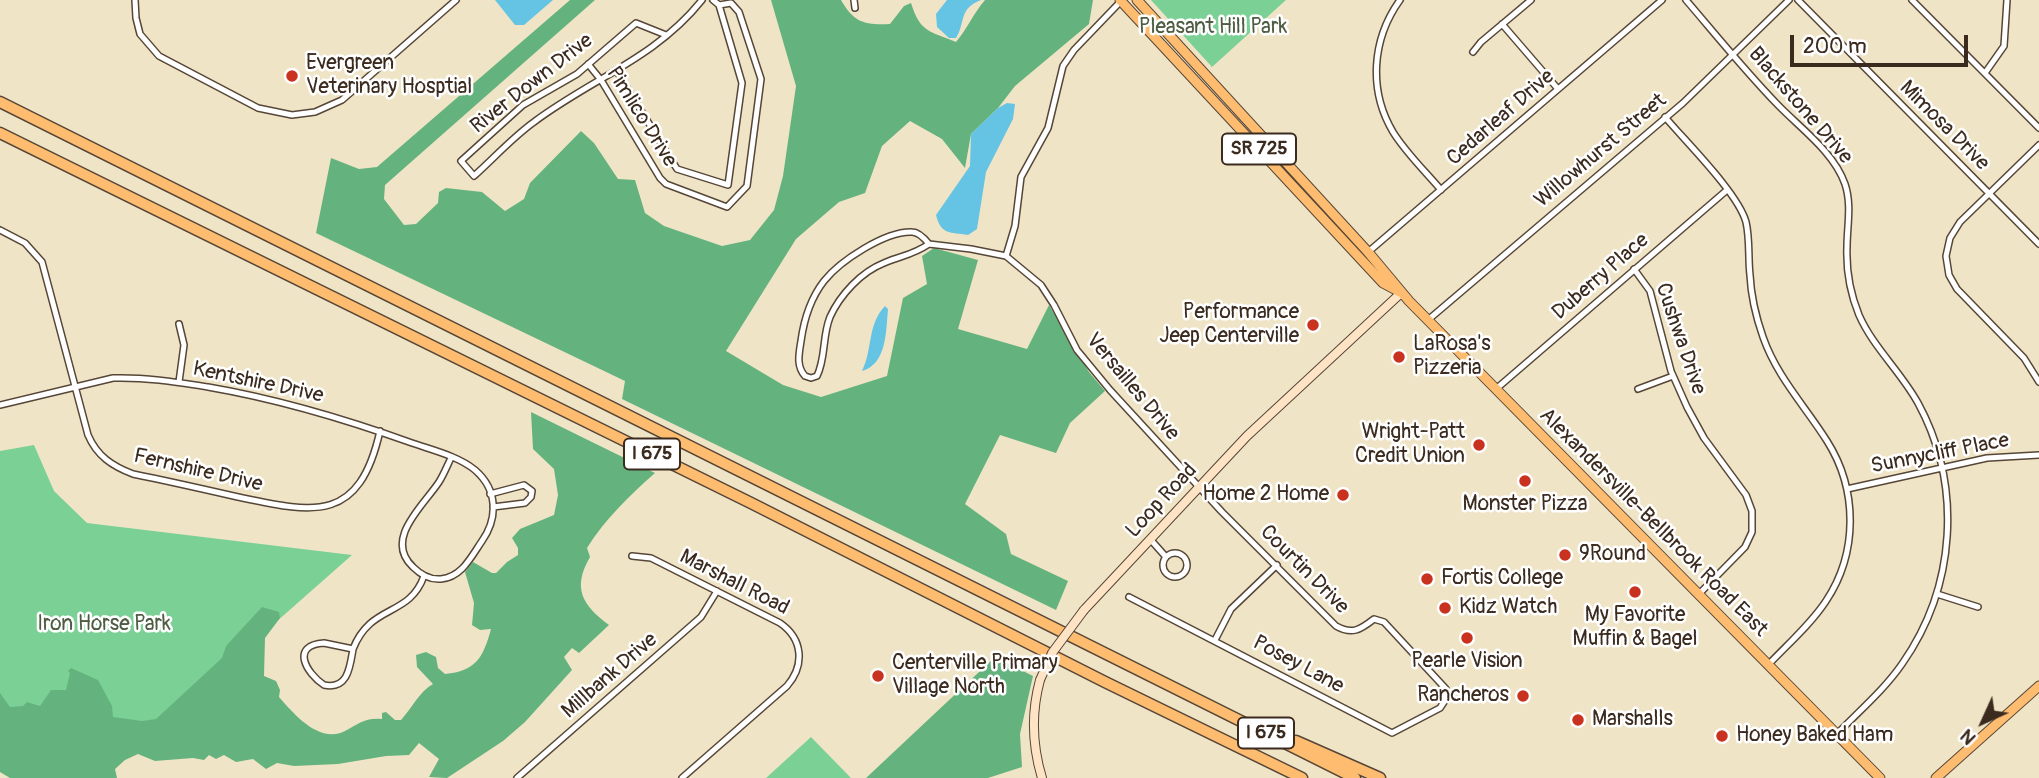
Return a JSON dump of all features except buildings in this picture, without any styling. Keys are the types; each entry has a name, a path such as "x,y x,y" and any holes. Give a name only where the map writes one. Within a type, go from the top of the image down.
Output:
{"highway":[{"name":"I 675","path":"0,102 1355,778"},
{"name":"I 675","path":"0,133 1302,778"},
{"path":"1176,689 1380,778"}],"main road":[{"name":"Alexandersville-Bellbrook Road East","path":"1121,0 1383,283 1401,293"},
{"name":"Alexandersville-Bellbrook Road East","path":"1137,0 1390,275 1401,293 1880,778"},
{"path":"1195,80 1204,73"},
{"path":"1268,159 1276,152"},
{"path":"1936,778 2039,687"}],"street":[{"path":"135,0 140,34 159,57 258,108 292,115 315,112 342,100 456,0"},
{"name":"River Down Drive","path":"666,35 636,23 577,74 523,106 461,161 474,176 533,122 640,57 685,19 702,0"},
{"name":"Pimlico Drive","path":"616,70 677,169 728,184 742,83 719,5 713,0"},
{"path":"854,0 855,8"},
{"path":"929,244 917,253 883,263 864,274 849,289 830,317 824,337 822,366 817,376 805,376 798,363 804,318 829,276 858,252 879,240 912,232 919,234 929,244 1006,256 1013,236 1021,177 1048,128 1063,66 1074,50 1121,0"},
{"path":"1400,0 1388,19 1380,42 1376,67 1379,100 1394,134 1441,190"},
{"path":"1473,52 1481,42 1531,0"},
{"name":"Cedarleaf Drive","path":"1361,259 1662,0"},
{"name":"Blackstone Drive","path":"1686,0 1777,105 1830,158 1840,173 1849,201 1847,263 1855,304 1870,335 1918,402 1936,442 1943,468 1948,504 1948,532 1945,562 1937,594 1920,635 1902,665 1837,734"},
{"name":"Willowhurst Street","path":"1427,320 1665,117 1789,0"},
{"name":"Mimosa Drive","path":"1798,0 2039,244"},
{"path":"1912,0 2039,128"},
{"path":"1985,73 2004,46 2007,0"},
{"name":"Pimlico Drive","path":"588,64 601,80 660,178 666,184 727,207 747,186 761,79 739,12 731,3 719,5"},
{"path":"1502,24 1559,89"},
{"path":"1665,117 1736,200 1745,220 1753,299 1769,353 1790,390 1833,451 1847,489 1851,513 1850,540 1835,588 1810,621 1769,664"},
{"path":"2039,145 1953,232 1947,247 1947,267 1957,289 2024,358 2039,382"},
{"name":"Duberry Place","path":"1496,390 1727,190"},
{"name":"Fernshire Drive","path":"0,230 25,243 42,262 92,443 102,456 116,467 133,474 295,509 322,508 350,493 368,469 380,431"},
{"name":"Versailles Drive","path":"1006,256 1024,269 1050,297 1069,337 1085,361 1169,456 1200,486"},
{"name":"Cushwa Drive","path":"1634,269 1650,291 1673,376 1704,438 1746,495 1753,519 1752,532 1745,547 1699,594"},
{"name":"Loop Road","path":"1042,778 1033,734 1034,705 1040,680 1052,653 1084,610 1247,436 1401,293"},
{"path":"179,382 184,345 180,324"},
{"path":"1638,389 1673,376"},
{"name":"Kentshire Drive","path":"0,405 76,386 122,378 179,382 272,400 380,431 451,458 475,471 490,494"},
{"name":"Sunnycliff Place","path":"1847,489 1987,458 2039,455"},
{"path":"451,458 440,482 415,511 402,544 405,559 424,576 442,579 460,572 491,528 494,507 490,494 524,485 532,491 526,502 494,507"},
{"name":"Courtin Drive","path":"1200,486 1222,512 1336,626 1343,630 1359,630 1374,619 1384,622 1446,689 1446,699"},
{"path":"1150,539 1166,557"},
{"path":"1177,553 1184,556 1187,567 1184,574 1173,577 1166,572 1163,565 1166,557 1177,553"},
{"name":"Marshall Road","path":"632,556 651,558 785,626 797,643 799,663 796,674 787,686 682,778"},
{"path":"1215,640 1231,609 1277,565"},
{"path":"353,649 324,643 314,644 306,653 306,668 324,685 339,684 346,678 353,649 366,625 379,615 410,600 418,592 424,576"},
{"name":"Millbank Drive","path":"516,778 701,617 717,591"},
{"path":"1937,594 1978,607"},
{"name":"Posey Lane","path":"1129,597 1392,733 1440,708 1446,699"}],"green space":[{"path":"570,0 595,0 385,185 384,199 404,225 416,224 438,203 439,192 446,188 482,192 505,211 524,199 530,183 581,131 594,143 618,179 635,180 645,213 664,226 722,246 750,240 774,210 783,176 796,86 771,0 841,0 851,14 861,21 881,24 890,24 904,6 911,3 922,25 956,42 985,0 1093,0 1089,24 1015,86 998,108 971,134 965,168 942,139 910,121 882,146 865,193 839,202 796,239 726,351 783,385 821,397 887,376 903,298 927,284 922,256 934,248 978,260 958,329 1027,349 1049,305 1089,372 1105,391 1070,423 1056,453 1000,435 965,504 1006,534 1011,554 1068,581 1056,610 622,399 625,381 316,233 331,158 359,169 377,167"},
{"name":"Pleasant Hill Park","path":"1151,0 1286,0 1212,67"},
{"path":"531,412 655,473 618,508 587,548 590,557 582,578 583,595 592,610 609,625 579,653 572,648 564,657 572,670 525,722 503,741 447,778 429,777 439,759 419,743 409,755 338,764 294,766 277,763 266,769 253,759 236,762 224,755 216,759 209,755 204,760 193,758 155,761 138,754 115,769 117,778 10,778 0,772 0,693 10,707 23,706 27,702 40,706 51,690 66,690 70,673 68,671 71,668 98,680 112,706 113,717 142,721 156,719 222,658 226,646 262,607 279,612 280,618 265,638 264,676 276,681 280,690 279,697 300,719 326,734 345,731 367,720 382,719 382,713 386,712 395,720 401,720 433,684 417,667 416,655 426,652 436,657 438,668 445,674 471,666 485,648 491,629 480,630 472,625 474,603 465,572 473,562 496,573 518,555 518,548 512,538 520,529 554,515 558,495 554,469 533,449"},
{"name":"Iron Horse Park","path":"34,445 54,491 87,523 352,555 157,727 0,716 0,451"},
{"path":"995,657 1033,676 1020,734 1022,767 988,778 866,778"},
{"path":"811,737 851,778 766,778"}],"water":[{"path":"495,0 553,0 524,25 515,25"},
{"path":"947,0 981,0 969,7 956,38 949,38 937,27 936,14"},
{"path":"1007,103 1015,104 1013,119 986,172 977,229 968,235 947,231 941,226 936,215 970,166 971,134"},
{"path":"885,306 888,309 884,346 876,361 862,371 875,321"}],"place":[{"name":"Evergreen Veterinary Hosptial","path":"292,76"},
{"name":"Performance Jeep Centerville","path":"1313,325"},
{"name":"LaRosa's Pizzeria","path":"1399,357"},
{"name":"Wright-Patt Credit Union","path":"1479,445"},
{"name":"Monster Pizza","path":"1525,481"},
{"name":"Home 2 Home","path":"1343,495"},
{"name":"9Round","path":"1565,555"},
{"name":"Fortis College","path":"1427,579"},
{"name":"My Favorite Muffin & Bagel","path":"1635,592"},
{"name":"Kidz Watch","path":"1445,608"},
{"name":"Pearle Vision","path":"1467,638"},
{"name":"Centerville Primary Village North","path":"878,676"},
{"name":"Rancheros","path":"1523,696"},
{"name":"Marshalls","path":"1578,720"},
{"name":"Honey Baked Ham","path":"1722,736"}]}
